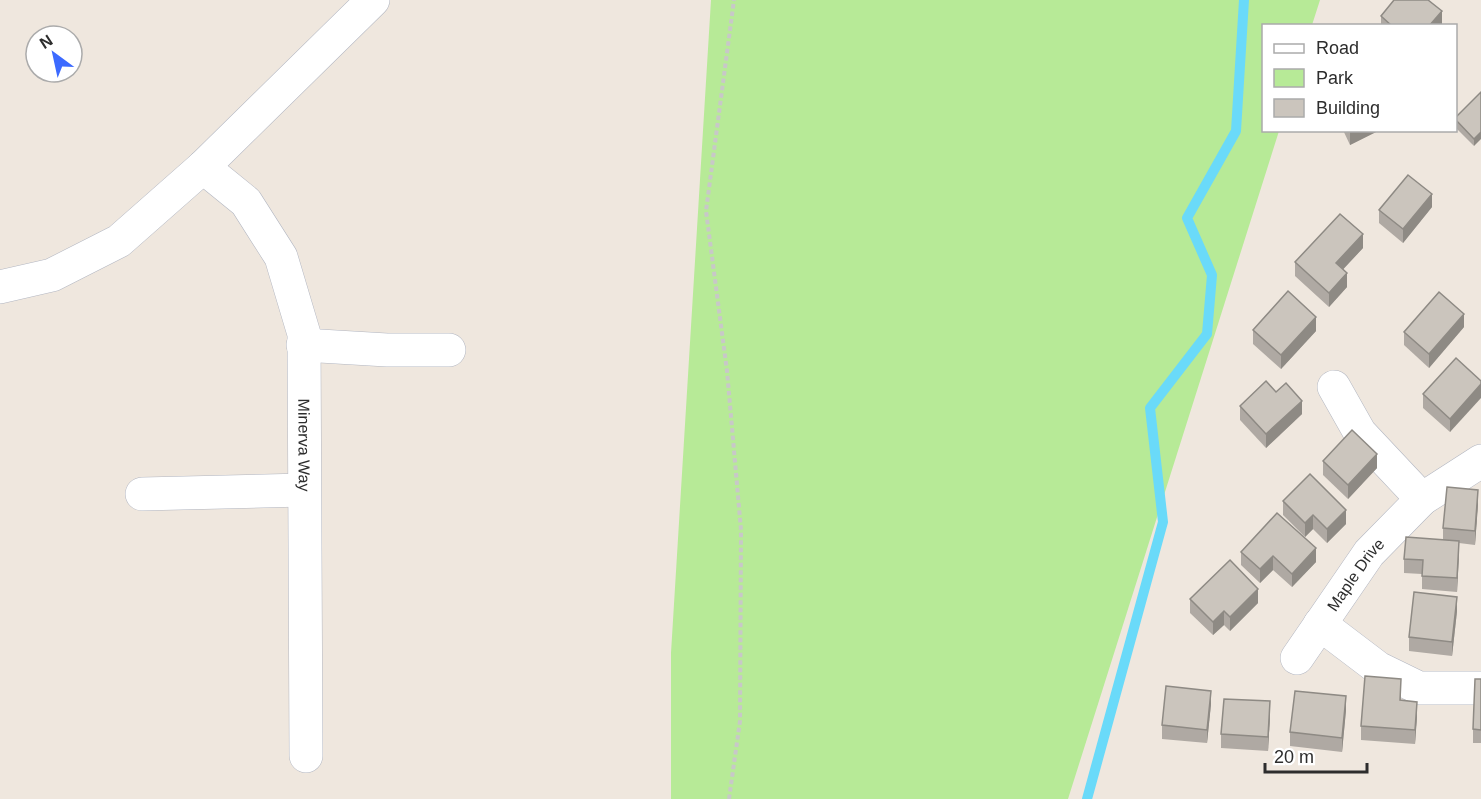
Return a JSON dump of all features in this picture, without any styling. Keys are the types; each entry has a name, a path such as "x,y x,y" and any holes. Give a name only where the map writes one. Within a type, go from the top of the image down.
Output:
{"street":[{"path":"0,287 52,275 119,241 203,167 373,0"},
{"name":"Minerva Way","path":"203,167 246,202 281,257 303,334 306,756"},
{"path":"303,345 387,350 449,350"},
{"path":"1334,387 1360,433 1422,499"},
{"name":"Maple Drive","path":"1297,658 1369,553 1422,499 1481,461"},
{"path":"142,494 304,490"},
{"path":"1320,624 1378,668 1419,688 1481,688"}],"path":[{"path":"729,799 740,722 741,530 727,371 706,211 734,0"}],"green space":[{"path":"711,0 1320,0 1312,24 1262,24 1262,132 1279,132 1068,799 671,799 671,653"}],"building":[{"path":"1394,0 1428,0 1442,11 1431,24 1390,24 1381,16"},
{"path":"1481,92 1481,132 1474,139 1457,121 1457,116"},
{"path":"1408,175 1432,194 1403,229 1379,210"},
{"path":"1340,214 1363,234 1336,263 1347,273 1329,293 1295,262"},
{"path":"1288,291 1316,317 1281,355 1253,330"},
{"path":"1439,292 1464,314 1429,354 1404,332"},
{"path":"1456,358 1481,381 1481,384 1450,419 1423,394"},
{"path":"1266,381 1276,392 1286,383 1302,401 1266,434 1240,406"},
{"path":"1352,430 1377,454 1348,485 1323,461"},
{"path":"1310,474 1346,510 1327,529 1313,515 1305,523 1283,501"},
{"path":"1447,487 1478,490 1475,531 1443,528"},
{"path":"1277,513 1316,548 1292,574 1273,556 1260,569 1241,552"},
{"path":"1406,537 1459,541 1457,578 1422,576 1423,560 1404,559"},
{"path":"1230,560 1258,589 1230,617 1224,611 1213,622 1190,599"},
{"path":"1414,592 1457,597 1452,642 1409,637"},
{"path":"1365,676 1401,679 1400,700 1417,702 1415,730 1361,726"},
{"path":"1475,679 1481,679 1481,730 1473,729"},
{"path":"1166,686 1211,691 1207,730 1162,725"},
{"path":"1295,691 1346,696 1342,738 1290,732"},
{"path":"1224,699 1270,701 1268,737 1221,734"}],"waterway":[{"path":"1087,799 1163,522 1150,408 1207,334 1212,275 1187,218 1236,131 1244,0"}]}
